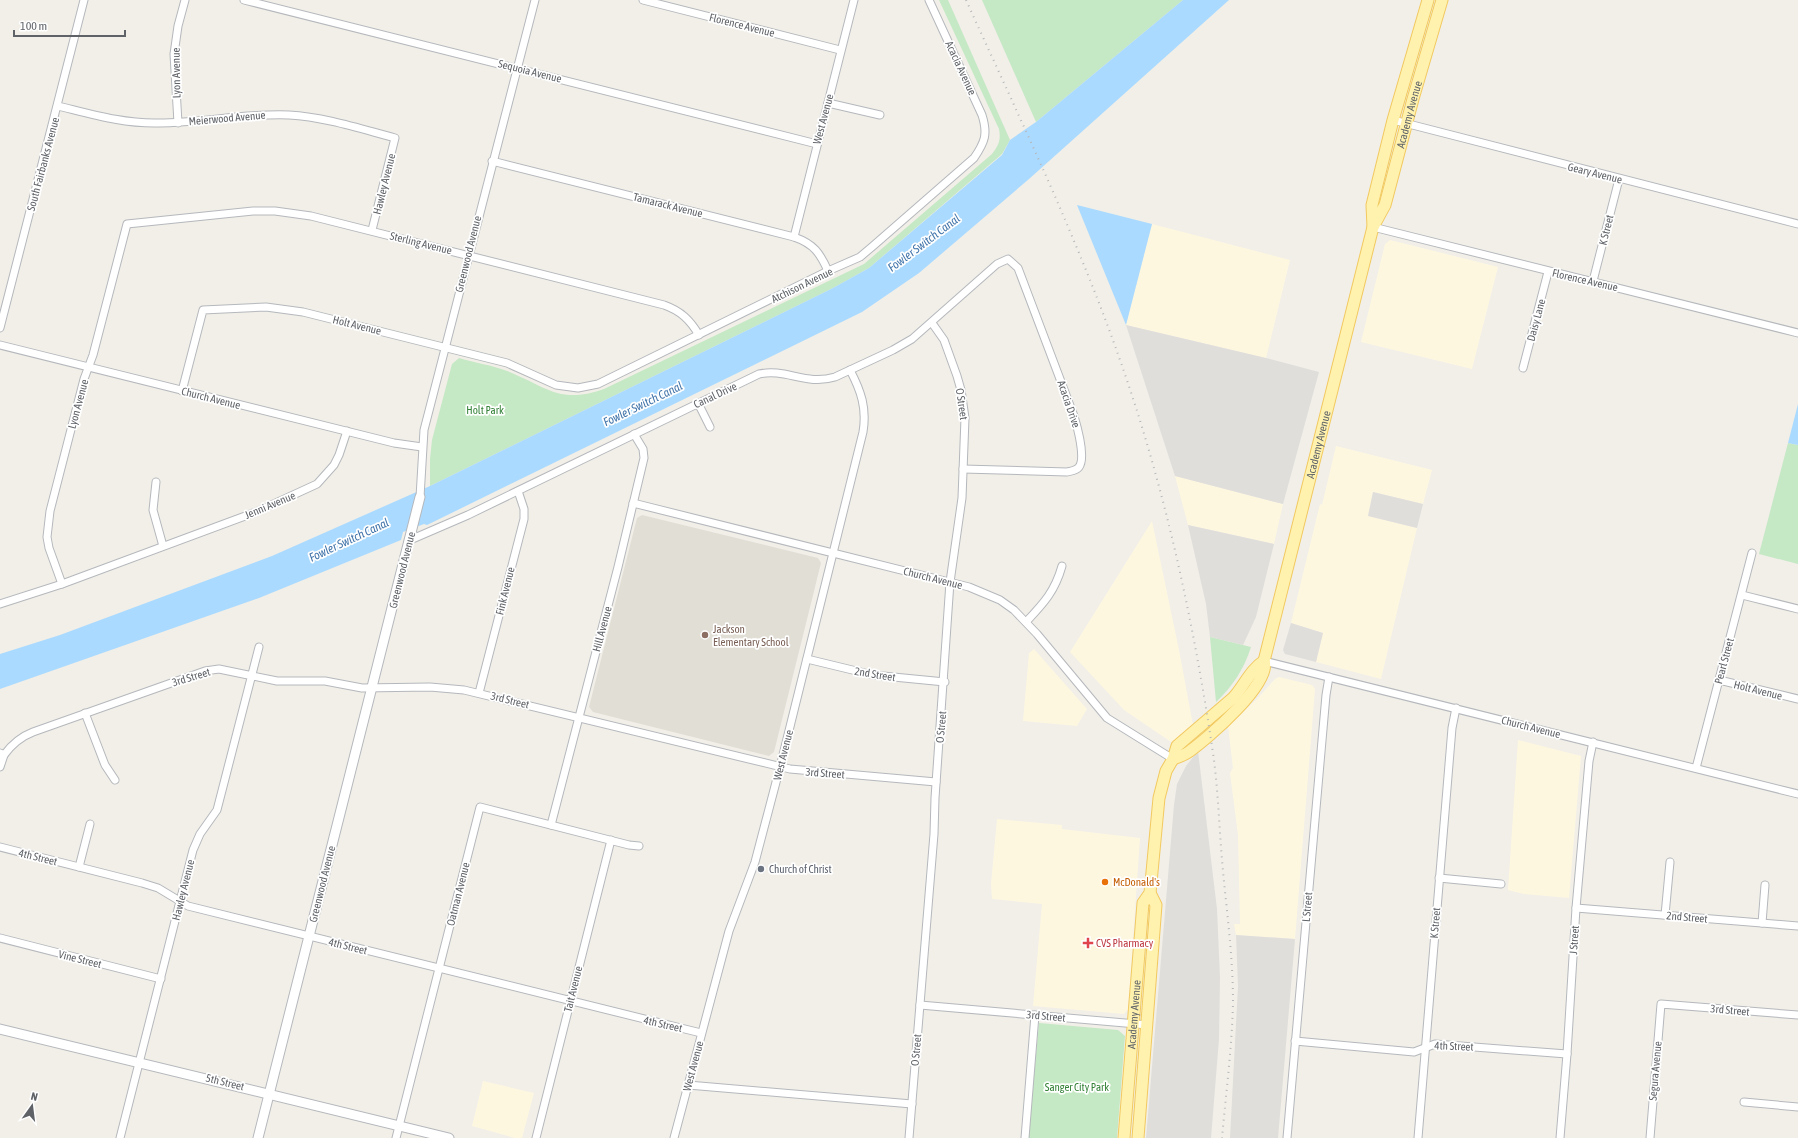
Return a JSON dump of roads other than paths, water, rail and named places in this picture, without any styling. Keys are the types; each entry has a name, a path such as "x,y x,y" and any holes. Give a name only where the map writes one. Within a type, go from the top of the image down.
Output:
{"main road":[{"name":"Academy Avenue","path":"1373,227 1372,204 1393,120 1428,0"},
{"path":"1437,0 1439,13"},
{"name":"Academy Avenue","path":"1124,1138 1143,903 1150,894 1161,789 1166,771 1173,759 1190,752 1242,705 1262,676 1265,665 1264,661 1373,227 1385,205 1442,0"},
{"name":"Academy Avenue","path":"1138,1138 1148,1025 1156,904 1150,894"},
{"path":"1126,1120 1131,1138"}],"street":[{"name":"South Fairbanks Avenue","path":"0,328 84,0"},
{"name":"Lyon Avenue","path":"178,123 174,54 178,26 185,0"},
{"name":"Sequoia Avenue","path":"244,0 817,144"},
{"name":"Greenwood Avenue","path":"258,1138 410,540 420,497 424,430 444,347 535,0"},
{"name":"Florence Avenue","path":"643,0 840,50"},
{"name":"West Avenue","path":"794,237 840,50 854,0"},
{"name":"Acacia Avenue","path":"929,0 982,115 986,127 985,138"},
{"path":"828,102 880,115"},
{"name":"Meierwood Avenue","path":"58,106 118,120 139,123 178,123 271,115 290,115 326,120 396,138"},
{"name":"Geary Avenue","path":"1393,120 1798,224"},
{"name":"Hawley Avenue","path":"372,230 396,138"},
{"name":"Atchison Avenue","path":"588,388 860,257 974,158 981,148 985,138"},
{"name":"Tamarack Avenue","path":"492,161 794,237 805,241 815,248 821,256 828,272"},
{"name":"K Street","path":"1593,281 1619,179"},
{"name":"Sterling Avenue","path":"127,224 253,211 274,211 311,216 664,304 676,309 686,316 699,335"},
{"name":"Lyon Avenue","path":"62,584 49,548 48,525 84,380 89,367 127,224"},
{"name":"Florence Avenue","path":"1373,227 1548,272 1593,281 1798,333"},
{"name":"Canal Drive","path":"410,540 518,491 759,374 769,371 817,381 835,377 903,346 932,323 997,264 1008,259"},
{"name":"Acacia Drive","path":"963,469 1067,472 1075,471 1079,468 1081,462 1080,437 1074,416 1018,268 1008,259"},
{"name":"Daisy Lane","path":"1523,368 1548,272"},
{"name":"Holt Avenue","path":"182,391 203,310 252,307 286,309 444,347 507,363 566,388 588,388"},
{"name":"O Street","path":"909,1138 934,834 936,782 945,682 950,582 961,510 965,418 961,390 944,340 932,323"},
{"name":"Church Avenue","path":"0,345 394,443 422,447"},
{"name":"West Avenue","path":"674,1138 729,931 755,862 864,432 865,417 860,390 850,370"},
{"path":"698,403 710,426"},
{"name":"Jenni Avenue","path":"0,604 62,584 256,512 316,484 334,465 340,455 347,431"},
{"name":"Hill Avenue","path":"552,825 634,504 644,453 634,434"},
{"path":"156,482 153,510 163,546"},
{"name":"Fink Avenue","path":"479,693 524,519 524,509 518,491"},
{"name":"Church Avenue","path":"634,504 834,552 987,593 1000,600 1026,622 1107,718 1173,759"},
{"name":"Pearl Street","path":"1696,768 1752,553"},
{"path":"1026,622 1045,602 1052,592 1062,566"},
{"path":"1742,595 1798,609"},
{"name":"Hawley Avenue","path":"120,1138 195,842 213,817 218,805 259,647"},
{"name":"2nd Street","path":"807,660 873,675 945,682"},
{"name":"Church Avenue","path":"1264,661 1798,794"},
{"name":"3rd Street","path":"2,754 22,737 85,713 205,671 219,669 277,681 325,681 362,688 444,687 479,693 799,771 936,782"},
{"name":"L Street","path":"1287,1138 1329,677"},
{"name":"Holt Avenue","path":"1719,680 1798,700"},
{"name":"K Street","path":"1418,1138 1452,728 1456,708"},
{"path":"85,713 105,765 115,780"},
{"name":"J Street","path":"1560,1138 1576,908 1589,761 1593,742"},
{"path":"0,767 2,754"},
{"name":"Oatman Avenue","path":"396,1138 480,808 638,846"},
{"path":"79,867 90,824"},
{"name":"Tait Avenue","path":"536,1138 611,840"},
{"name":"4th Street","path":"0,848 158,888 188,906 701,1033"},
{"path":"1665,915 1670,862"},
{"path":"1439,878 1501,884"},
{"path":"1762,923 1765,885"},
{"name":"2nd Street","path":"1576,908 1798,926"},
{"name":"Vine Street","path":"0,938 161,979"},
{"name":"3rd Street","path":"1661,1004 1798,1015"},
{"name":"Segura Avenue","path":"1650,1138 1661,1004"},
{"name":"3rd Street","path":"920,1005 1148,1025"},
{"path":"1025,1138 1035,1015"},
{"name":"5th Street","path":"0,1029 270,1093 449,1138"},
{"name":"4th Street","path":"1296,1042 1414,1052 1434,1044 1567,1054"},
{"path":"688,1085 912,1104"},
{"path":"1744,1102 1798,1108"}],"water":[{"name":"Fowler Switch Canal","path":"1183,0 1229,0 1029,179 919,273 862,312 427,525 424,524 403,532 401,540 259,598 0,689 0,654 60,635 272,556 430,486 833,288 869,268 1002,155 1010,140 1036,122"},
{"path":"1077,205 1152,224 1126,325"},
{"path":"1798,404 1798,445 1788,443"}],"railway":[{"path":"966,0 1067,223 1103,314 1120,360 1151,457 1176,554 1187,604 1213,753 1231,948 1233,1002 1222,1138"}],"place":[{"name":"Jackson Elementary School","path":"705,635"},
{"name":"Church of Christ","path":"761,869"},
{"name":"McDonald's","path":"1105,882"},
{"name":"CVS Pharmacy","path":"1088,943"}],"park label":[{"name":"Holt Park","path":"485,410"},
{"name":"Sanger City Park","path":"1077,1087"}]}
